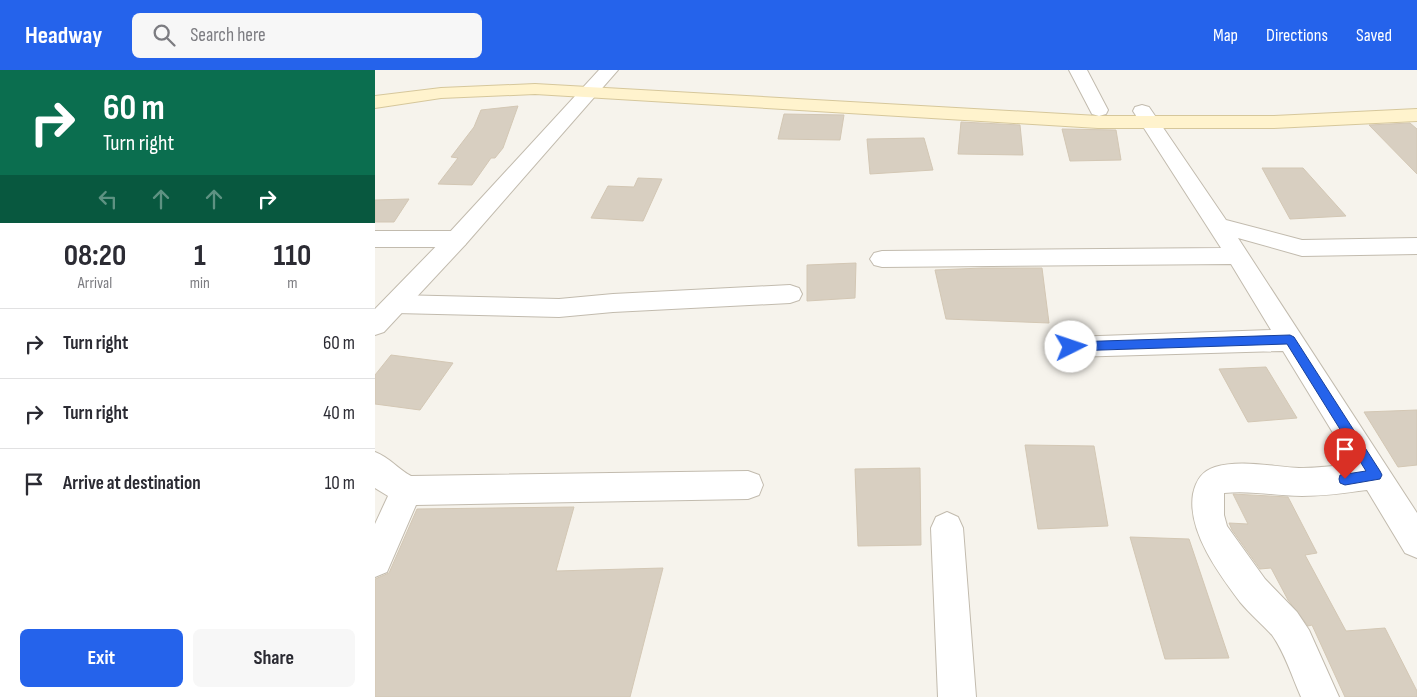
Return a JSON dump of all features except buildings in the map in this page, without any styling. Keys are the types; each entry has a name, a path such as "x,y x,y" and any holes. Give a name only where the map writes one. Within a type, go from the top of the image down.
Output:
{"main road":[{"path":"375,93 417,87 501,80 599,81 973,108 1145,117 1274,122 1417,115"},
{"path":"375,102 441,93 535,89 599,81"},
{"path":"973,108 1099,110 1145,117 1417,105"}],"street":[{"path":"1078,70 1099,110"},
{"path":"375,325 457,239 599,81"},
{"path":"1145,117 1218,225 1417,542"},
{"path":"1218,225 1302,248 1417,246"},
{"path":"375,239 457,239"},
{"path":"881,259 1237,256"},
{"path":"396,304 559,308 613,303 790,294"},
{"path":"1071,347 1290,340"},
{"path":"375,466 383,476 407,491 748,486"},
{"path":"1320,697 1296,643 1285,624 1253,591 1214,534 1208,515 1210,487 1217,480 1236,478 1311,482 1375,475"},
{"path":"375,560 407,491"},
{"path":"947,528 957,697"}],"route":[{"path":"1071,347 1110,344 1290,340 1375,475 1345,479"}]}
